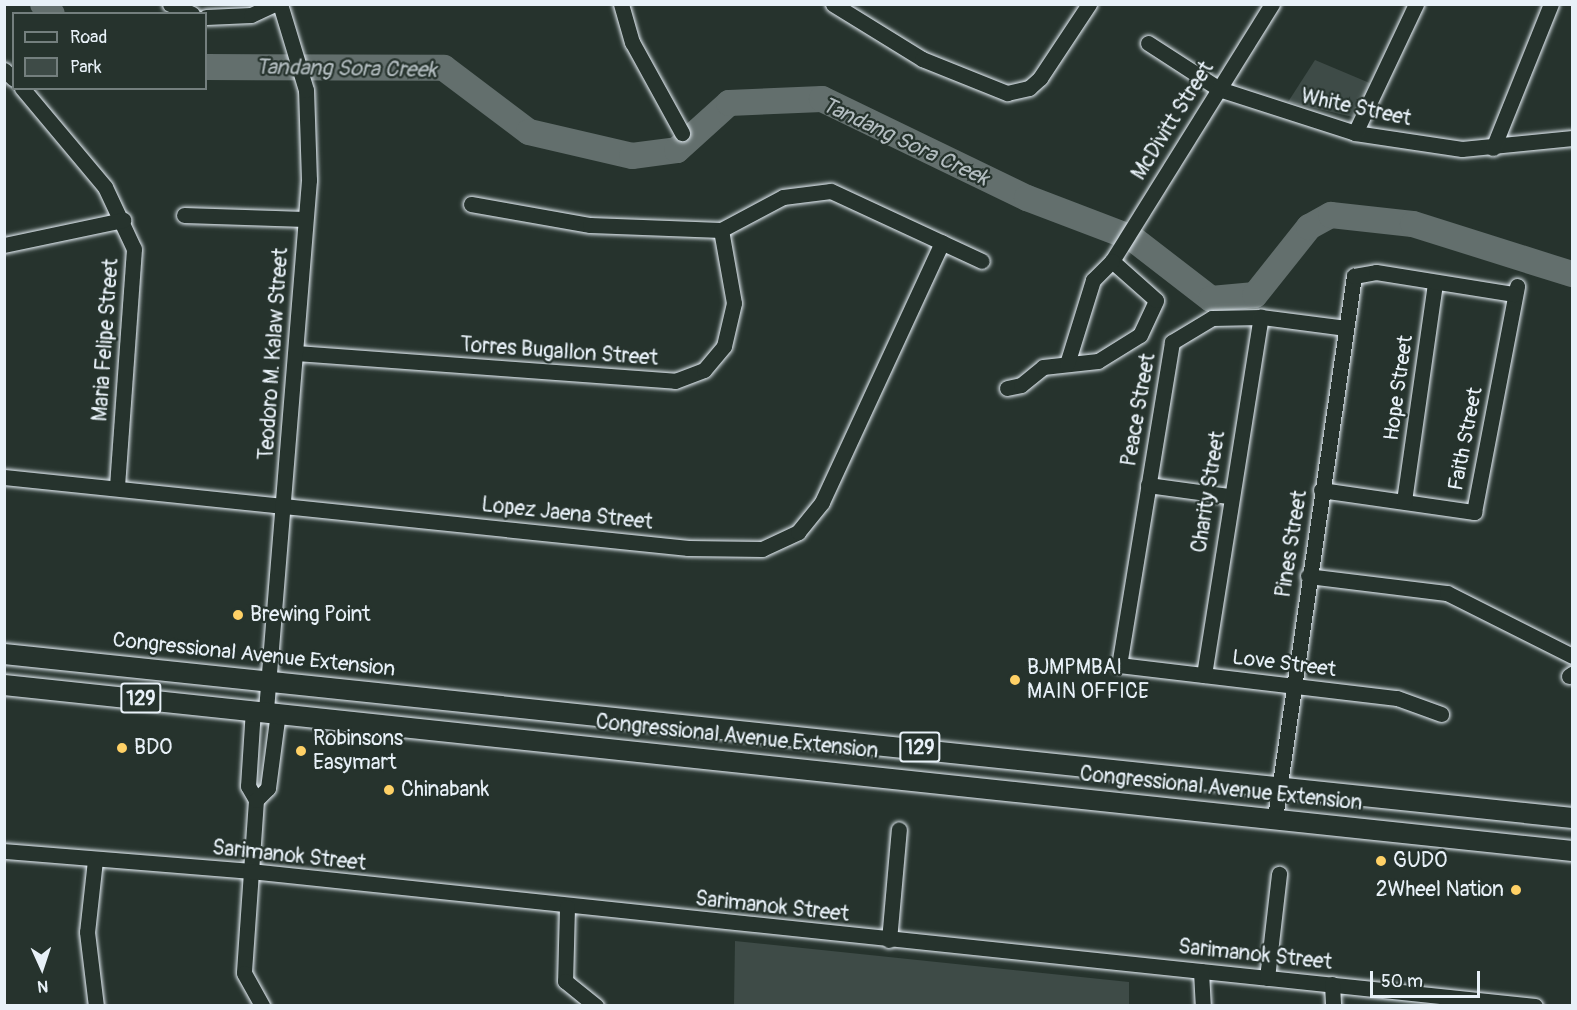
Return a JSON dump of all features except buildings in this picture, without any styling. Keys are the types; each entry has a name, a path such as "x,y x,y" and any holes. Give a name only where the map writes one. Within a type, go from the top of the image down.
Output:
{"main road":[{"name":"Congressional Avenue Extension","path":"4,654 1278,784 1572,818"},
{"name":"Congressional Avenue Extension","path":"4,685 266,710 1572,851"},
{"path":"599,747 602,715"}],"street":[{"path":"170,4 188,12"},
{"path":"207,17 251,15 275,4"},
{"name":"Teodoro M. Kalaw Street","path":"256,800 268,788 267,681 284,504 309,180 303,76 280,4"},
{"path":"621,4 632,42 682,133"},
{"path":"833,4 922,59 1007,93 1029,88 1040,78 1089,4"},
{"name":"McDivitt Street","path":"1067,364 1093,280 1112,261 1127,233 1272,4"},
{"path":"1355,133 1416,4"},
{"path":"1493,148 1551,4"},
{"name":"White Street","path":"1148,44 1220,89 1355,133 1462,149 1493,148 1572,138"},
{"name":"Maria Felipe Street","path":"24,90 105,187 123,220 134,249 117,487"},
{"path":"471,204 591,225 721,230 783,197 831,191 982,261"},
{"path":"184,215 305,219"},
{"path":"4,245 123,220"},
{"name":"Torres Bugallon Street","path":"296,352 675,381 704,370 724,346 734,303 721,230"},
{"name":"Lopez Jaena Street","path":"4,477 284,504 724,552 762,549 798,532 822,502 942,242"},
{"path":"1007,388 1021,385 1043,367 1093,363 1128,345 1156,311 1154,297 1112,261"},
{"name":"Faith Street","path":"1321,490 1474,512 1516,290 1435,282 1363,270 1354,276"},
{"name":"Pines Street","path":"1275,818 1291,687 1354,276"},
{"name":"Hope Street","path":"1404,501 1435,282"},
{"name":"Peace Street","path":"1119,665 1172,342 1202,321 1262,317 1346,328"},
{"name":"Charity Street","path":"1204,675 1228,496 1262,317"},
{"path":"1148,485 1228,496"},
{"path":"1308,576 1447,593 1572,656"},
{"name":"Love Street","path":"1119,665 1397,698 1442,714"},
{"name":"Teodoro M. Kalaw Street","path":"262,1005 244,973 256,800 248,786 266,710"},
{"path":"889,940 899,829"},
{"name":"Sarimanok Street","path":"4,851 250,872 567,907 1332,984 1465,1001 1535,1005"},
{"path":"95,860 87,932 96,1005"},
{"path":"1267,978 1279,874"},
{"path":"567,907 565,981 596,1005"},
{"path":"1201,971 1203,1005"},
{"path":"1332,984 1332,1005"}],"green space":[{"path":"1315,60 1372,84 1353,117 1288,102"},
{"path":"735,941 1129,982 1129,1005 734,1005"}],"waterway":[{"name":"Tandang Sora Creek","path":"43,4 50,12"},
{"name":"Tandang Sora Creek","path":"207,67 444,68 529,132 632,156 677,150 729,103 822,99 1027,198 1132,238 1211,299 1255,295 1309,227 1331,215 1413,224 1572,274"}],"place":[{"name":"Brewing Point","path":"238,615"},
{"name":"BJMPMBAI MAIN OFFICE","path":"1015,680"},
{"name":"BDO","path":"122,748"},
{"name":"Robinsons Easymart","path":"301,751"},
{"name":"Chinabank","path":"389,790"},
{"name":"GUDO","path":"1381,861"},
{"name":"2Wheel Nation","path":"1516,890"}]}
